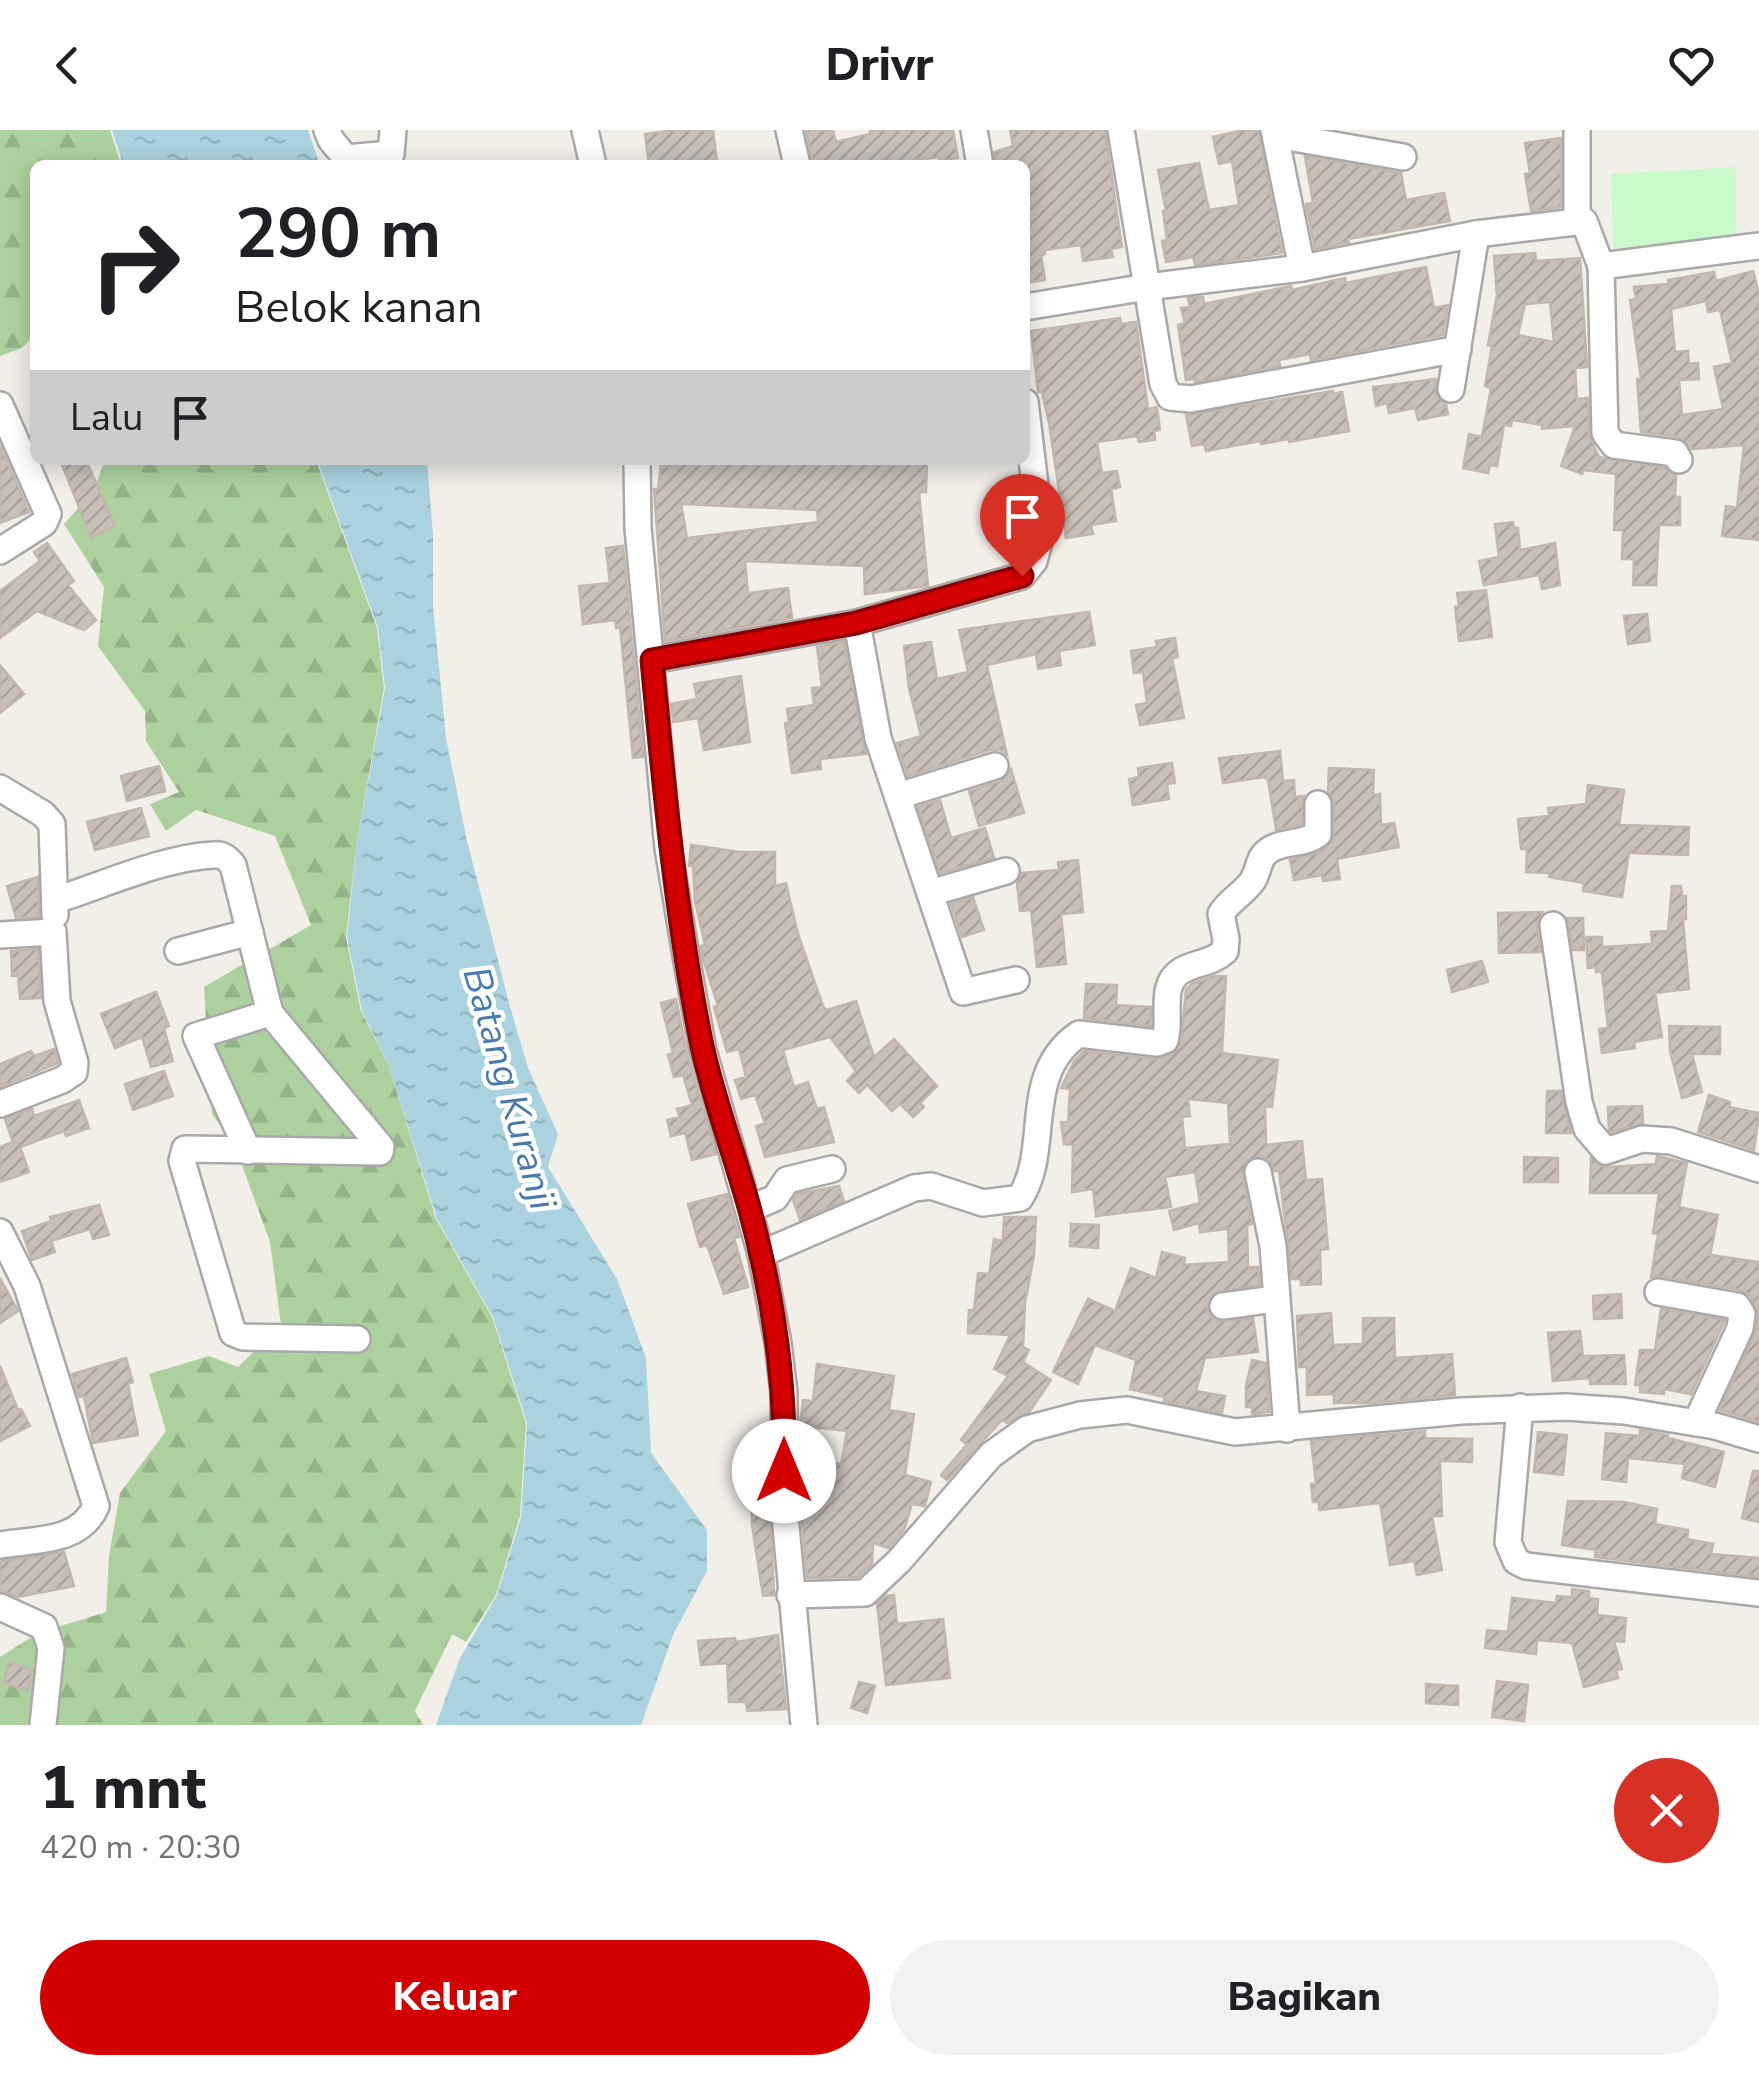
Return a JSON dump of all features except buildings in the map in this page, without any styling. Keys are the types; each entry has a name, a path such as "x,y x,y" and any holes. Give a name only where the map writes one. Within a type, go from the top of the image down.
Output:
{"street":[{"path":"328,130 346,158 390,154 393,130"},
{"path":"585,130 592,160"},
{"path":"789,130 795,160"},
{"path":"973,160 974,130"},
{"path":"1121,130 1163,384 1170,398 1191,399 1458,349"},
{"path":"1577,130 1577,222"},
{"path":"1302,268 1275,132 1403,157"},
{"path":"1030,306 1302,268 1476,234 1584,222 1601,266 1605,433 1614,445 1675,452 1679,460"},
{"path":"1451,389 1476,234"},
{"path":"1601,266 1759,246"},
{"path":"0,406 48,514 44,524 0,552"},
{"path":"652,660 856,623 1022,576 1034,560 1041,535 1030,444"},
{"path":"637,465 638,528 668,848 686,962 703,1050 761,1254 778,1344 784,1393 784,1504 790,1595 804,1725"},
{"path":"856,623 878,738 962,992 1016,980"},
{"path":"898,796 994,766"},
{"path":"0,788 44,814 52,824 57,1001 74,1063 74,1072 62,1080 0,1104"},
{"path":"761,1254 914,1188 932,1186 983,1203 1020,1198 1030,1183 1037,1110 1053,1058 1079,1034 1157,1043 1165,1040 1170,984 1180,972 1210,963 1225,951 1220,914 1253,880 1260,858 1270,849 1318,834 1318,804"},
{"path":"56,900 163,866 217,854 234,865 270,1013 382,1147 380,1152 369,1154 186,1150 182,1162 232,1333 242,1338 358,1339"},
{"path":"930,893 1006,871"},
{"path":"1553,925 1586,1128 1606,1151 1642,1139 1671,1141 1759,1168"},
{"path":"0,935 53,932"},
{"path":"178,950 250,932"},
{"path":"248,1151 196,1036 270,1013"},
{"path":"749,1209 775,1198 787,1180 832,1169"},
{"path":"1258,1172 1270,1221 1287,1429"},
{"path":"0,1232 27,1286 96,1506 90,1520 76,1532 0,1546"},
{"path":"1658,1292 1737,1306 1742,1314 1740,1328 1696,1423"},
{"path":"1224,1306 1275,1299"},
{"path":"790,1595 865,1593 899,1561 991,1455 1027,1429 1080,1415 1127,1410 1235,1432 1520,1407 1600,1408 1696,1423 1759,1439"},
{"path":"1520,1407 1508,1542 1516,1561 1526,1566 1759,1592"},
{"path":"0,1607 44,1628 51,1648 43,1725"}],"green space":[{"path":"0,130 110,130 119,160 30,160 30,339 22,348 0,356"},
{"path":"1736,167 1736,238 1613,248 1611,174"},
{"path":"103,465 318,465 377,628 384,688 357,841 346,937 361,1011 389,1066 436,1219 492,1317 526,1423 520,1516 496,1595 466,1642 452,1634 415,1711 423,1725 0,1725 0,1657 38,1633 106,1612 109,1556 120,1493 166,1431 149,1374 209,1356 238,1367 281,1325 270,1242 235,1146 212,1114 204,987 311,925 275,836 196,810 166,831 150,804 179,792 146,741 145,711 98,646 104,587 64,524 93,492"}],"water":[{"path":"112,130 308,130 318,160 121,160"},
{"name":"Batang Kuranji","path":"319,465 427,465 433,606 446,738 467,841 509,1003 528,1068 558,1134 548,1167 617,1279 646,1358 651,1453 707,1530 707,1571 673,1635 641,1725 436,1725 460,1658 497,1595 521,1517 527,1423 493,1317 437,1219 389,1066 362,1011 347,937 357,841 385,688 378,628"}],"route":[{"path":"784,1471 784,1393 761,1254 703,1050 686,962 668,848 652,660 856,623 1022,576"}]}
